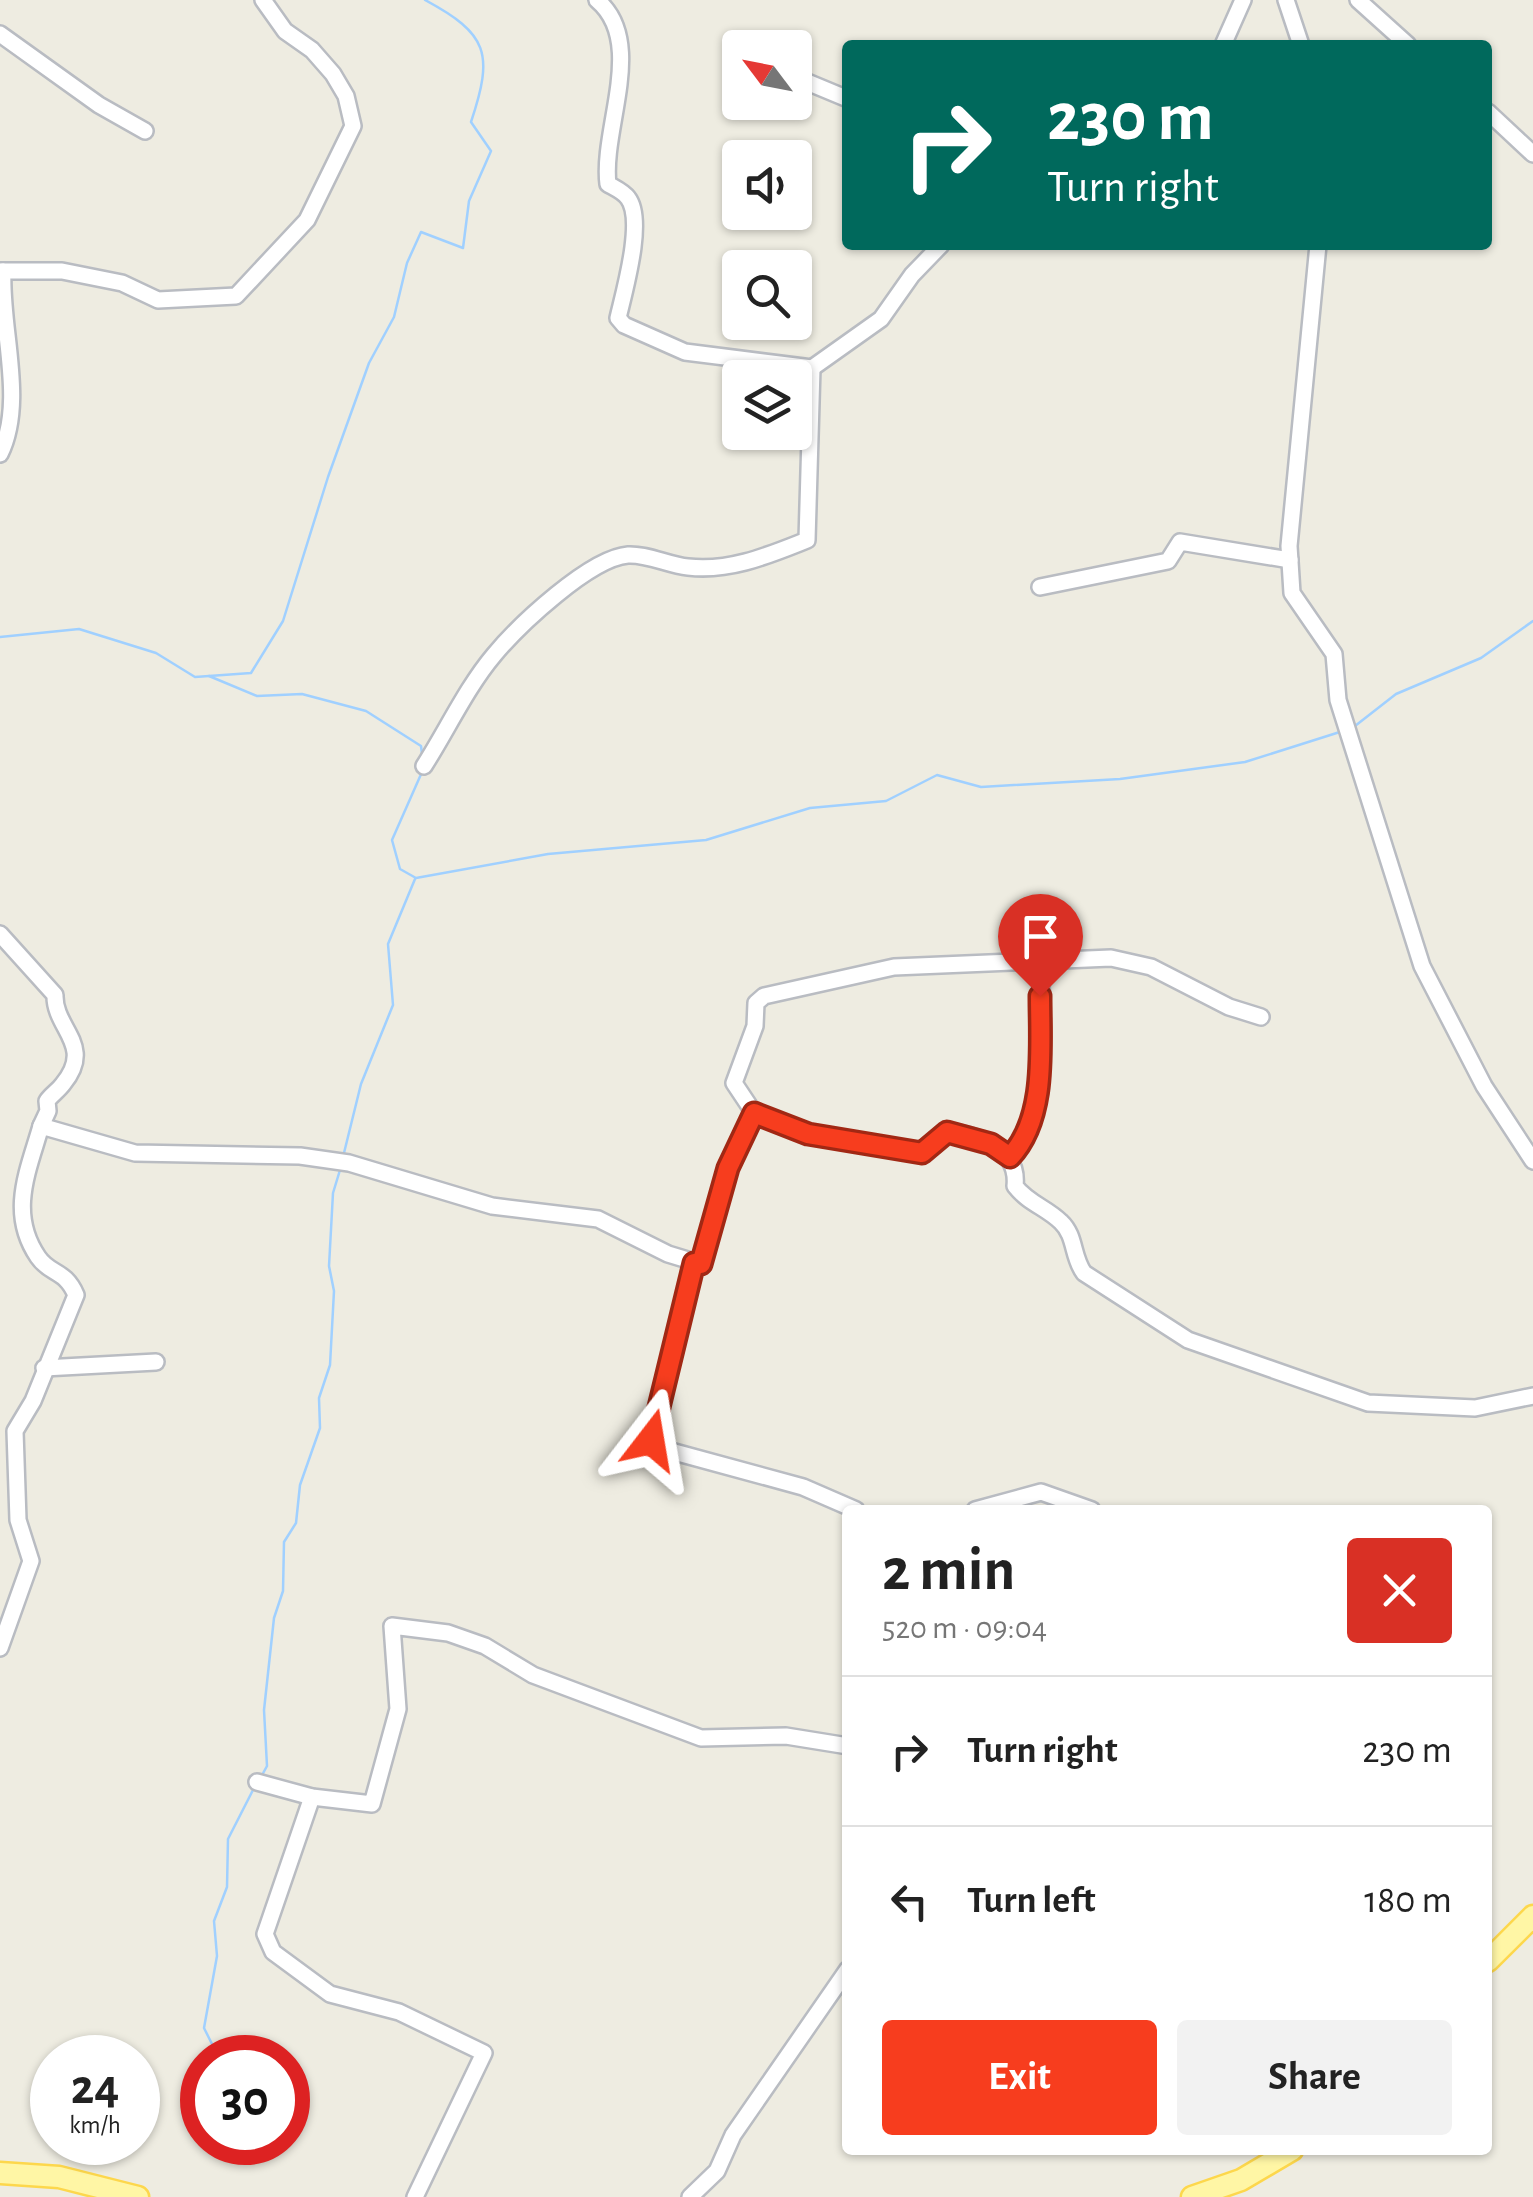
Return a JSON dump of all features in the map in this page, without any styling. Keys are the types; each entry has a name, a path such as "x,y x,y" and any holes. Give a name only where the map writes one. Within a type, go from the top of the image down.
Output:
{"main road":[{"path":"1492,1956 1533,1916"},
{"path":"1192,2197 1241,2180 1284,2155"},
{"path":"0,2173 59,2177 138,2197"}],"street":[{"path":"0,454 8,437 10,411 2,271 62,272 122,283 158,300 236,296 308,220 353,126 346,96 333,74 312,50 284,31 263,0"},
{"path":"597,0 608,10 617,35 618,94 605,158 608,184 627,196 633,208 632,254 618,318 685,352 748,360"},
{"path":"1224,40 1243,0"},
{"path":"1286,0 1299,40"},
{"path":"1358,0 1402,40"},
{"path":"0,34 99,106 145,131"},
{"path":"812,84 842,97"},
{"path":"1492,116 1533,154"},
{"path":"812,368 881,319 912,275 936,250"},
{"path":"1318,250 1290,560 1292,594 1334,654 1344,718 1422,966 1484,1086 1533,1161"},
{"path":"424,766 492,657 570,586 613,557 635,555 686,567 712,568 755,561 807,540 810,450"},
{"path":"1040,587 1168,561 1180,542 1290,560"},
{"path":"0,934 55,995 55,1008 76,1042 74,1062 63,1084 47,1102 48,1111 20,1197 25,1232 40,1261 68,1276 76,1294 33,1401 15,1431 18,1520 31,1561 0,1648"},
{"path":"1010,1157 1024,1142 1040,1073 1041,958"},
{"path":"1261,1017 1230,1007 1152,967 1112,958 894,966 764,996 756,1003 755,1026 734,1082 754,1113 808,1134 922,1153 947,1132 966,1134 1010,1157 1017,1168 1016,1186 1023,1197 1062,1222 1084,1273 1188,1340 1368,1403 1475,1408 1533,1396"},
{"path":"42,1126 135,1153 300,1156 342,1162 492,1206 598,1219 701,1264 728,1168 754,1113"},
{"path":"694,1263 651,1440 668,1450 803,1488 844,1505"},
{"path":"44,1368 156,1362"},
{"path":"993,1505 1041,1492 1078,1505"},
{"path":"257,1782 312,1796 372,1804 398,1709 392,1626 448,1634 485,1646 533,1675 701,1738 786,1736 842,1745"},
{"path":"312,1796 264,1934 272,1952 330,1994 399,2012 484,2052 415,2197"},
{"path":"690,2197 716,2171 733,2135 842,1978"}],"waterway":[{"path":"0,637 79,629 156,653 195,677 251,673 283,621 328,477 369,363 394,317 407,263 421,232 463,248 469,201 491,151 471,122 482,79 480,48 462,24 425,0"},
{"path":"1355,726 1396,694 1481,658 1533,621"},
{"path":"209,676 257,696 302,694 366,711 421,746 422,754"},
{"path":"422,772 392,840 400,869 416,878 548,854 706,840 810,808 886,801 937,775 981,787 1120,779 1245,762 1343,731"},
{"path":"343,1157 361,1084 393,1005 388,944 415,879"},
{"path":"261,1777 267,1766 264,1710 274,1618 283,1591 284,1542 296,1523 300,1485 320,1428 319,1398 330,1365 334,1291 329,1266 333,1193 340,1170"},
{"path":"208,2035 204,2028 217,1956 214,1921 227,1887 228,1839 254,1788"}],"route":[{"path":"651,1440 694,1263 701,1264 728,1168 754,1113 808,1134 922,1153 947,1132 966,1134 1010,1157 1024,1142 1040,1073 1040,996"}]}
